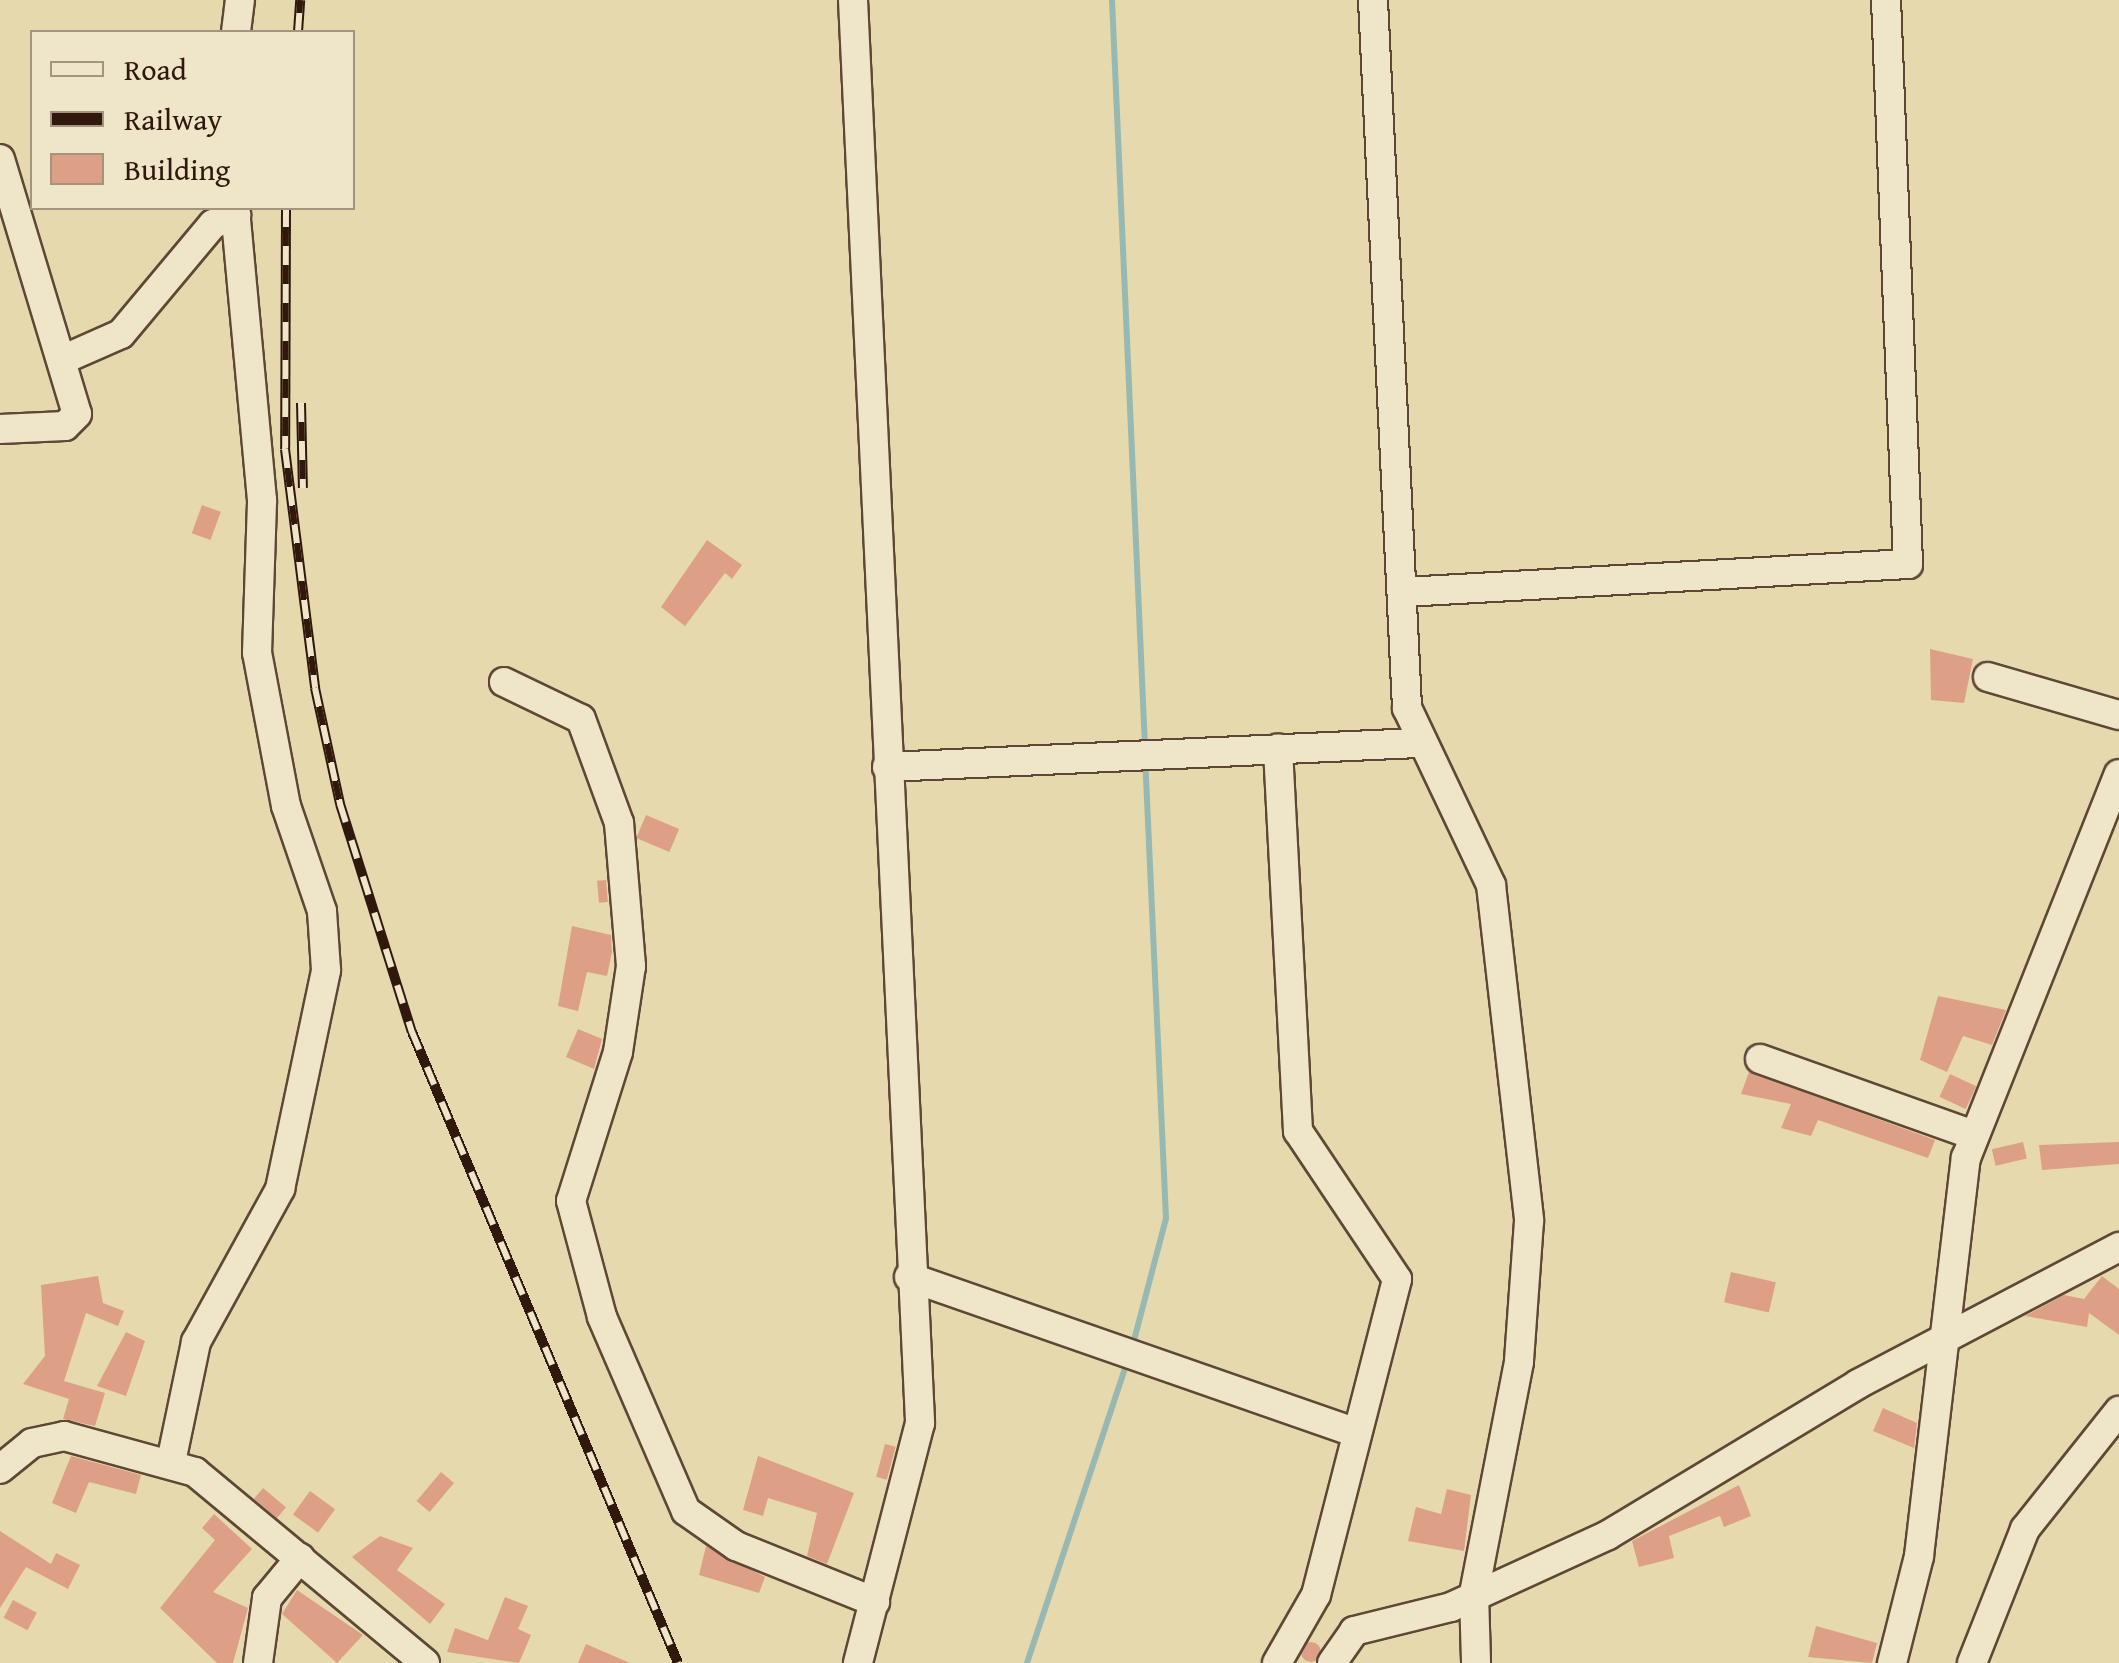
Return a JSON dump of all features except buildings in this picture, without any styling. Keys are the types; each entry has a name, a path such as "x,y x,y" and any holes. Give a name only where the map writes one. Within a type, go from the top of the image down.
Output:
{"street":[{"path":"236,30 240,0"},
{"path":"853,0 917,1457 858,1663"},
{"path":"1373,0 1404,592 1404,687 1418,742 1475,837 1491,885 1529,1221 1521,1347 1474,1596 1476,1663"},
{"path":"1404,592 1908,564 1886,0"},
{"path":"0,158 62,360 74,422 0,429"},
{"path":"62,360 121,334 212,224 236,211 262,500 256,653 286,806 322,911 326,979 280,1190 196,1342 171,1462"},
{"path":"1988,677 2119,715"},
{"path":"504,682 577,714 619,824 633,936 626,1005 571,1200 602,1317 686,1511 736,1546 875,1602"},
{"path":"888,767 1418,742"},
{"path":"1278,749 1297,1124 1397,1279 1309,1612 1278,1663"},
{"path":"1892,1663 1918,1556 1973,1135 2119,774"},
{"path":"1760,1058 1973,1135"},
{"path":"1309,1612 1336,1653 1474,1596 1674,1499 1948,1335 2119,1247"},
{"path":"908,1277 1357,1433"},
{"path":"1972,1663 2024,1530 2119,1411"},
{"path":"0,1469 32,1443 64,1436 171,1462 218,1486 424,1663"},
{"path":"258,1663 267,1598 300,1558"}],"waterway":[{"path":"1112,0 1145,748"},
{"path":"1132,1348 1166,1218 1145,761"},
{"path":"1027,1663 1128,1360"}],"railway":[{"path":"298,30 300,0"},
{"path":"286,210 285,449 315,688 340,804 412,1032 678,1663"},
{"path":"301,403 303,488"}]}
